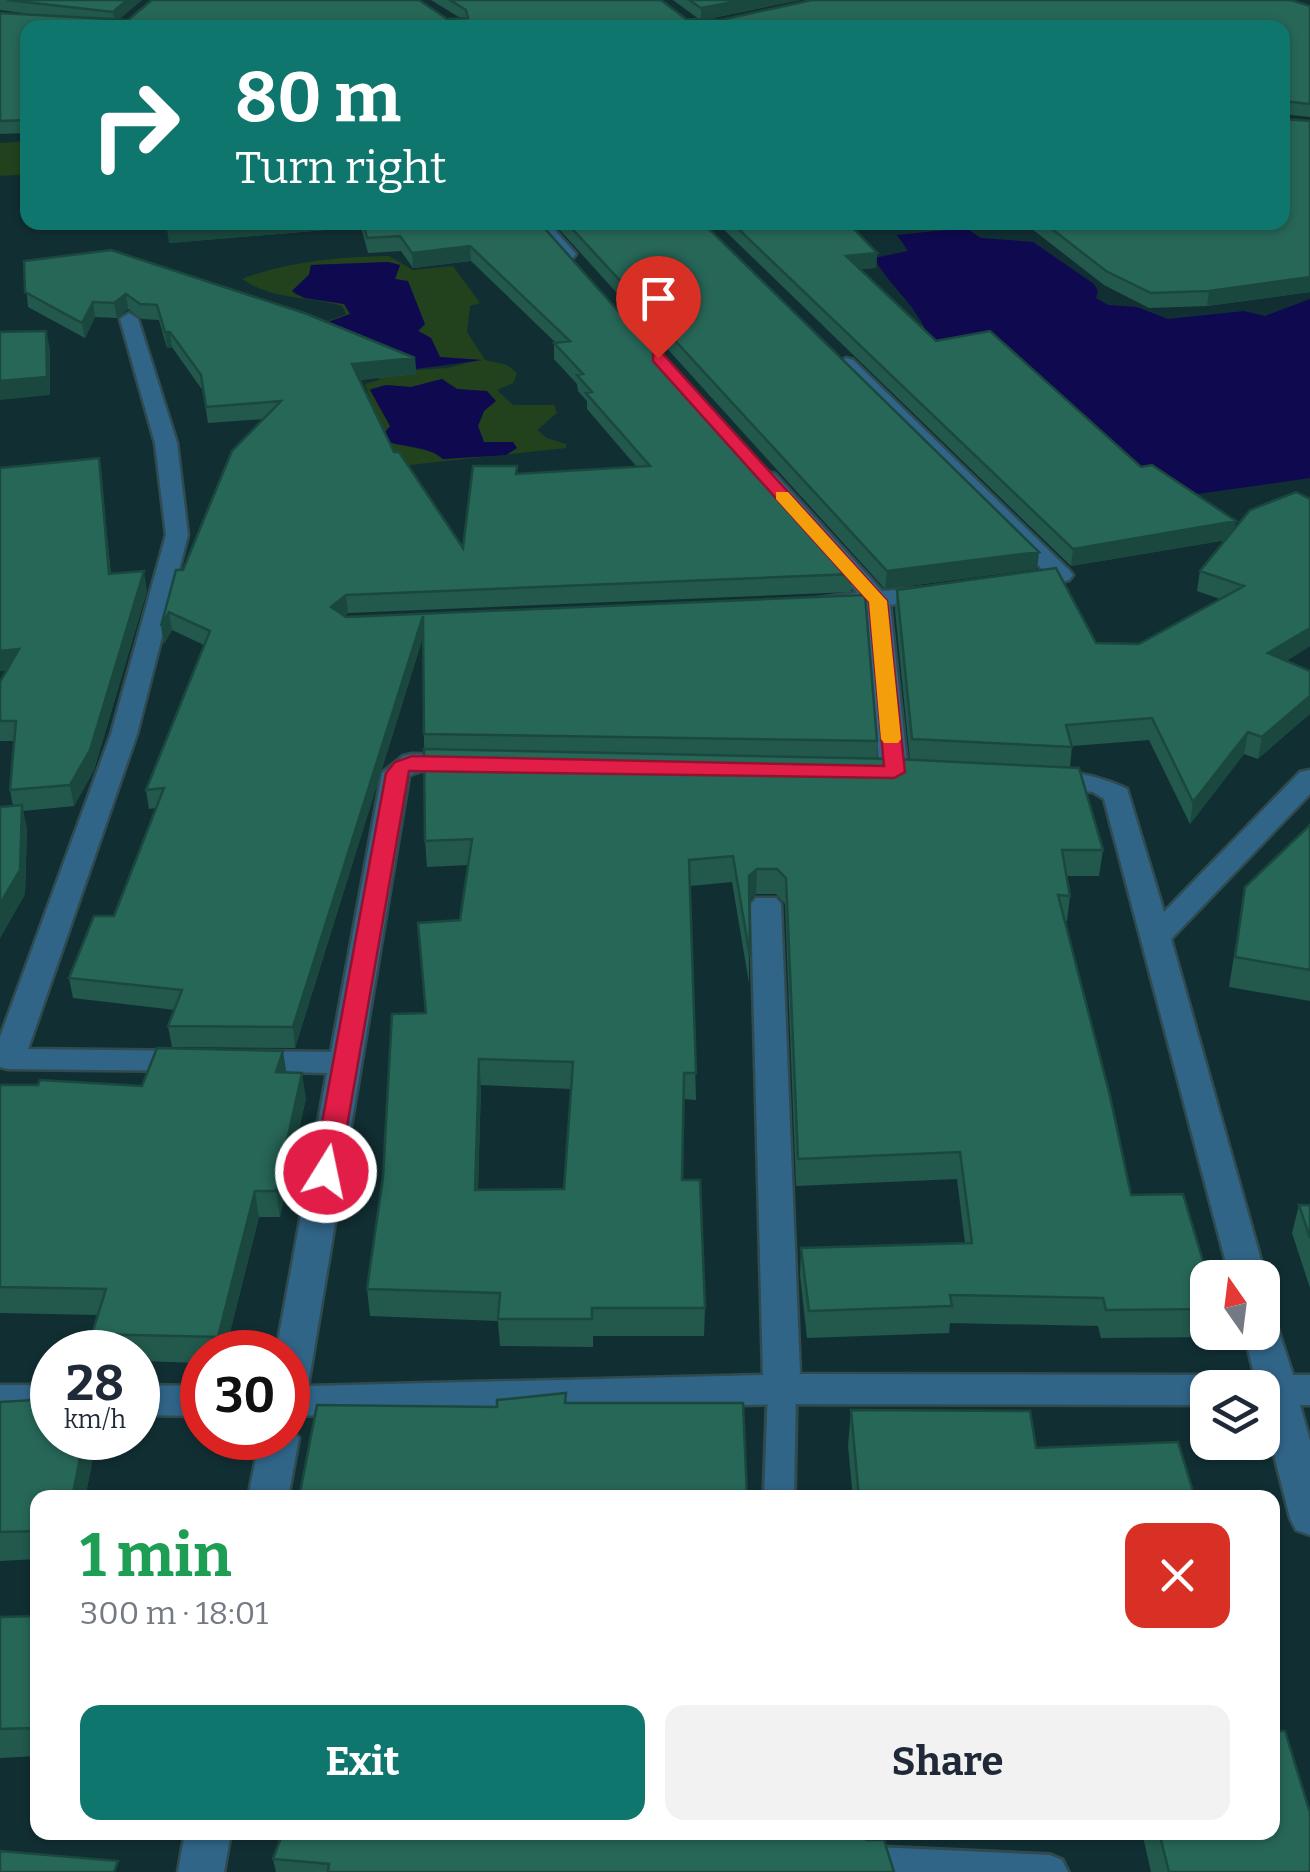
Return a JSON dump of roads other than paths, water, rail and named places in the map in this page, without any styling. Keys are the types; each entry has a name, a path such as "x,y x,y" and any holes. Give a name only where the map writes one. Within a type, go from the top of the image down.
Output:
{"street":[{"path":"545,230 578,268"},
{"path":"130,319 166,443 177,535 124,734 8,1059 345,1062"},
{"path":"827,346 992,503 1061,575 994,587"},
{"path":"746,455 878,601 904,773 856,772"},
{"path":"800,604 878,601 955,592"},
{"path":"299,1330 396,773 412,762 489,764"},
{"path":"1014,778 1074,780 1100,785 1117,795 1243,1260"},
{"path":"1155,938 1310,778"},
{"path":"766,904 782,1389"},
{"path":"1269,1350 1284,1390 1310,1518"},
{"path":"310,1400 782,1389 1190,1390"},
{"path":"0,1400 30,1400"},
{"path":"269,1490 275,1460"},
{"path":"201,1872 207,1840"}],"lane":[{"path":"778,1490 782,1389"},
{"path":"876,1863 1050,1872"}]}
